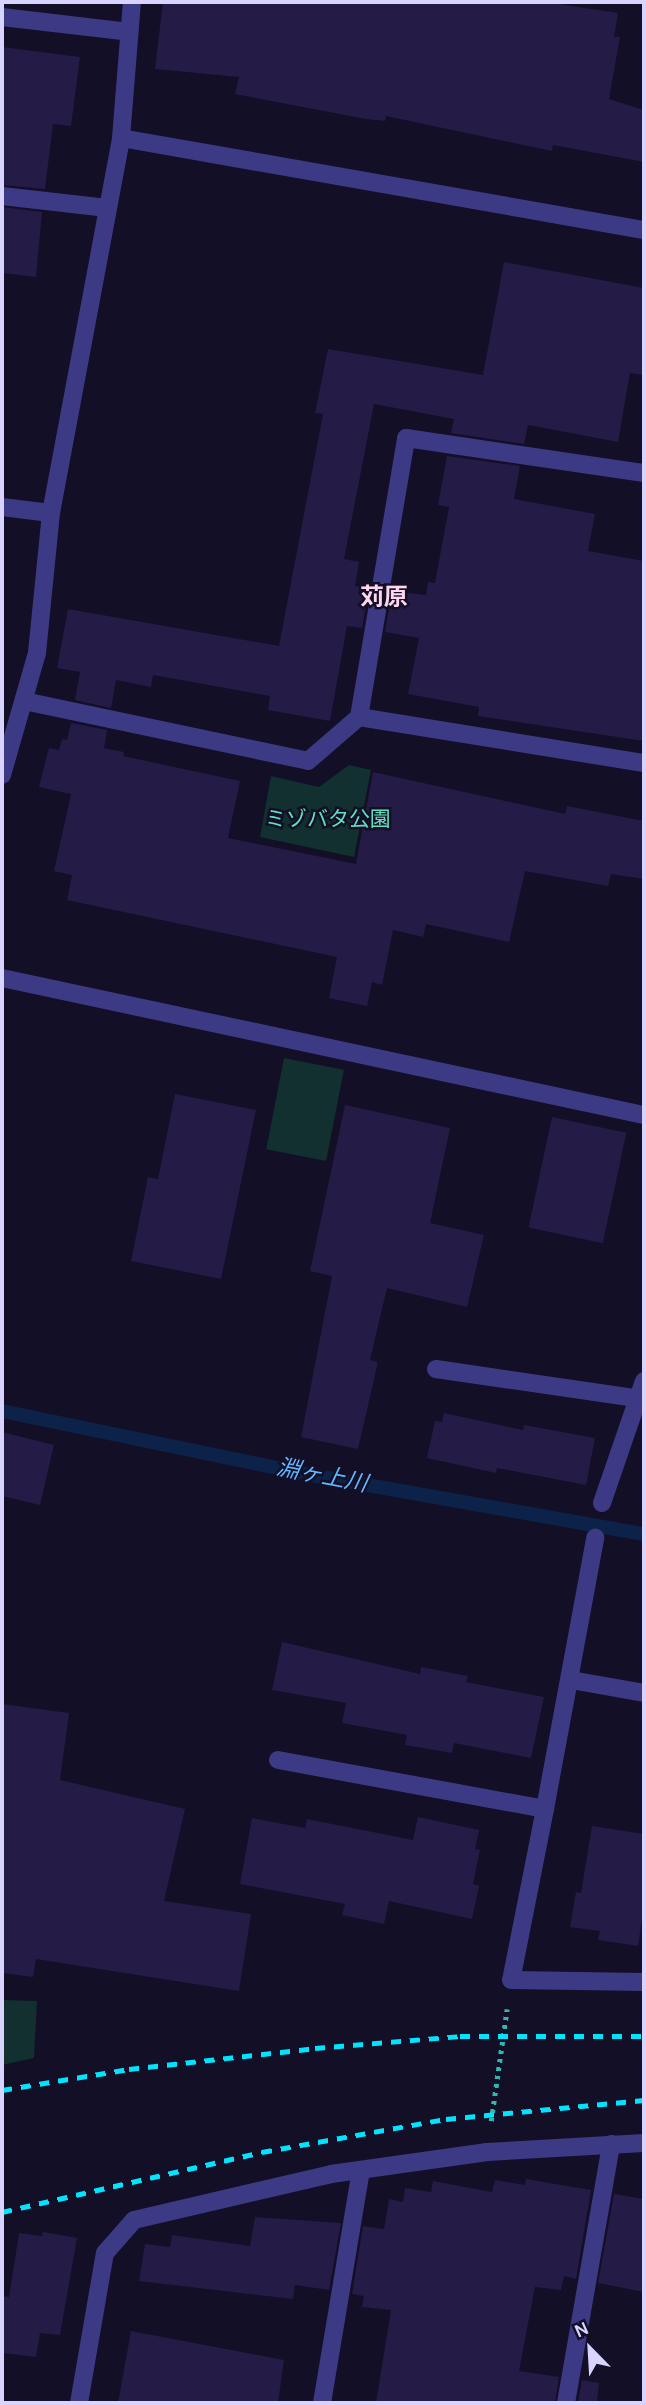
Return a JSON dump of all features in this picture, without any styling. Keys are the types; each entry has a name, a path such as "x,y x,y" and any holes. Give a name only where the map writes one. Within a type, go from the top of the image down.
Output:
{"street":[{"path":"2,771 37,653 51,513 121,138 132,2"},
{"path":"2,17 130,32"},
{"path":"121,138 644,230"},
{"path":"2,196 107,208"},
{"path":"24,701 308,761 359,717 406,438 644,473"},
{"path":"2,507 51,513"},
{"path":"359,717 644,763"},
{"path":"2,978 644,1115"},
{"path":"436,1368 641,1399"},
{"path":"602,1503 641,1399 644,1381"},
{"path":"595,1538 511,1980 644,1982"},
{"path":"570,1680 644,1693"},
{"path":"278,1760 545,1810"},
{"path":"79,2403 105,2253 134,2220 361,2170 487,2152 644,2143"},
{"path":"566,2403 611,2144"},
{"path":"322,2403 361,2170"}],"path":[{"path":"487,2152 511,1980"}],"green space":[{"name":"ミゾバタ公園","path":"349,765 371,770 354,857 260,837 271,776 319,787"},
{"path":"284,1058 344,1070 326,1161 266,1149"},
{"path":"2,2000 37,2001 34,2058 2,2065"}],"building":[{"path":"163,2 546,2 618,13 614,37 620,37 609,99 644,110 644,162 553,145 552,151 386,116 385,121 366,119 235,94 239,77 155,69"},
{"path":"2,47 80,57 71,126 53,124 45,189 2,185"},
{"path":"2,207 42,212 36,277 2,273"},
{"path":"504,262 644,288 644,375 630,373 618,442 528,425 524,444 451,433 454,419 374,404 344,559 359,562 355,586 369,588 362,628 347,626 330,721 268,710 270,696 153,675 151,687 116,680 111,708 75,700 80,672 57,668 68,609 279,646 323,414 315,413 328,349 483,375"},
{"path":"447,456 520,466 514,499 595,514 588,551 644,561 644,741 478,716 479,707 408,694 419,638 385,632 392,591 426,595 428,582 435,583 449,507 438,505"},
{"path":"71,723 107,730 104,748 124,752 123,756 240,781 228,838 356,864 373,772 565,814 567,806 644,821 644,879 611,874 608,886 525,871 509,942 426,924 423,937 393,930 382,985 372,982 367,1006 329,998 337,957 67,900 72,875 54,871 71,794 39,787 49,748 59,750 62,739 67,740"},
{"path":"175,1094 256,1110 221,1279 131,1261 148,1177 158,1179"},
{"path":"345,1105 450,1128 430,1223 484,1235 467,1307 387,1288 370,1360 378,1362 358,1449 301,1437 332,1276 310,1271"},
{"path":"552,1117 626,1133 603,1243 529,1228"},
{"path":"444,1413 523,1430 524,1425 595,1438 586,1485 497,1468 496,1473 427,1458 435,1421 442,1422"},
{"path":"2,1432 54,1445 40,1505 2,1496"},
{"path":"282,1642 420,1674 421,1667 468,1676 466,1682 544,1697 531,1758 454,1743 452,1753 405,1745 407,1735 342,1723 346,1703 272,1690"},
{"path":"2,1704 69,1713 60,1780 185,1809 164,1901 251,1914 239,1991 36,1959 33,1977 2,1973"},
{"path":"418,1817 479,1830 475,1849 480,1850 473,1884 479,1886 472,1919 389,1901 384,1924 342,1915 345,1904 240,1884 252,1818 305,1828 307,1819 413,1840"},
{"path":"592,1826 644,1834 644,1906 638,1946 598,1940 600,1931 570,1927 576,1892 581,1893"},
{"path":"526,2179 591,2190 576,2279 564,2276 561,2290 535,2287 519,2371 559,2377 555,2403 376,2403 391,2310 362,2307 364,2296 352,2294 363,2226 384,2229 389,2199 403,2202 405,2188 431,2192 433,2181 492,2192 495,2180 525,2185"},
{"path":"614,2194 644,2199 644,2292 598,2283"},
{"path":"255,2217 341,2223 329,2290 295,2285 293,2299 139,2281 145,2244 170,2247 172,2235 250,2246"},
{"path":"43,2232 77,2238 60,2335 40,2333 36,2357 2,2353 2,2296 9,2297 19,2233 42,2236"},
{"path":"131,2331 284,2360 278,2403 118,2403"},
{"path":"582,2380 599,2383 597,2403 578,2403"}],"waterway":[{"name":"淵ヶ上川","path":"2,1411 306,1474 644,1534"}],"railway":[{"path":"2,2090 129,2069 315,2048 460,2036 644,2036"},
{"path":"2,2212 262,2152 446,2119 644,2100"}],"district":[{"name":"苅原","path":"384,598"}]}
